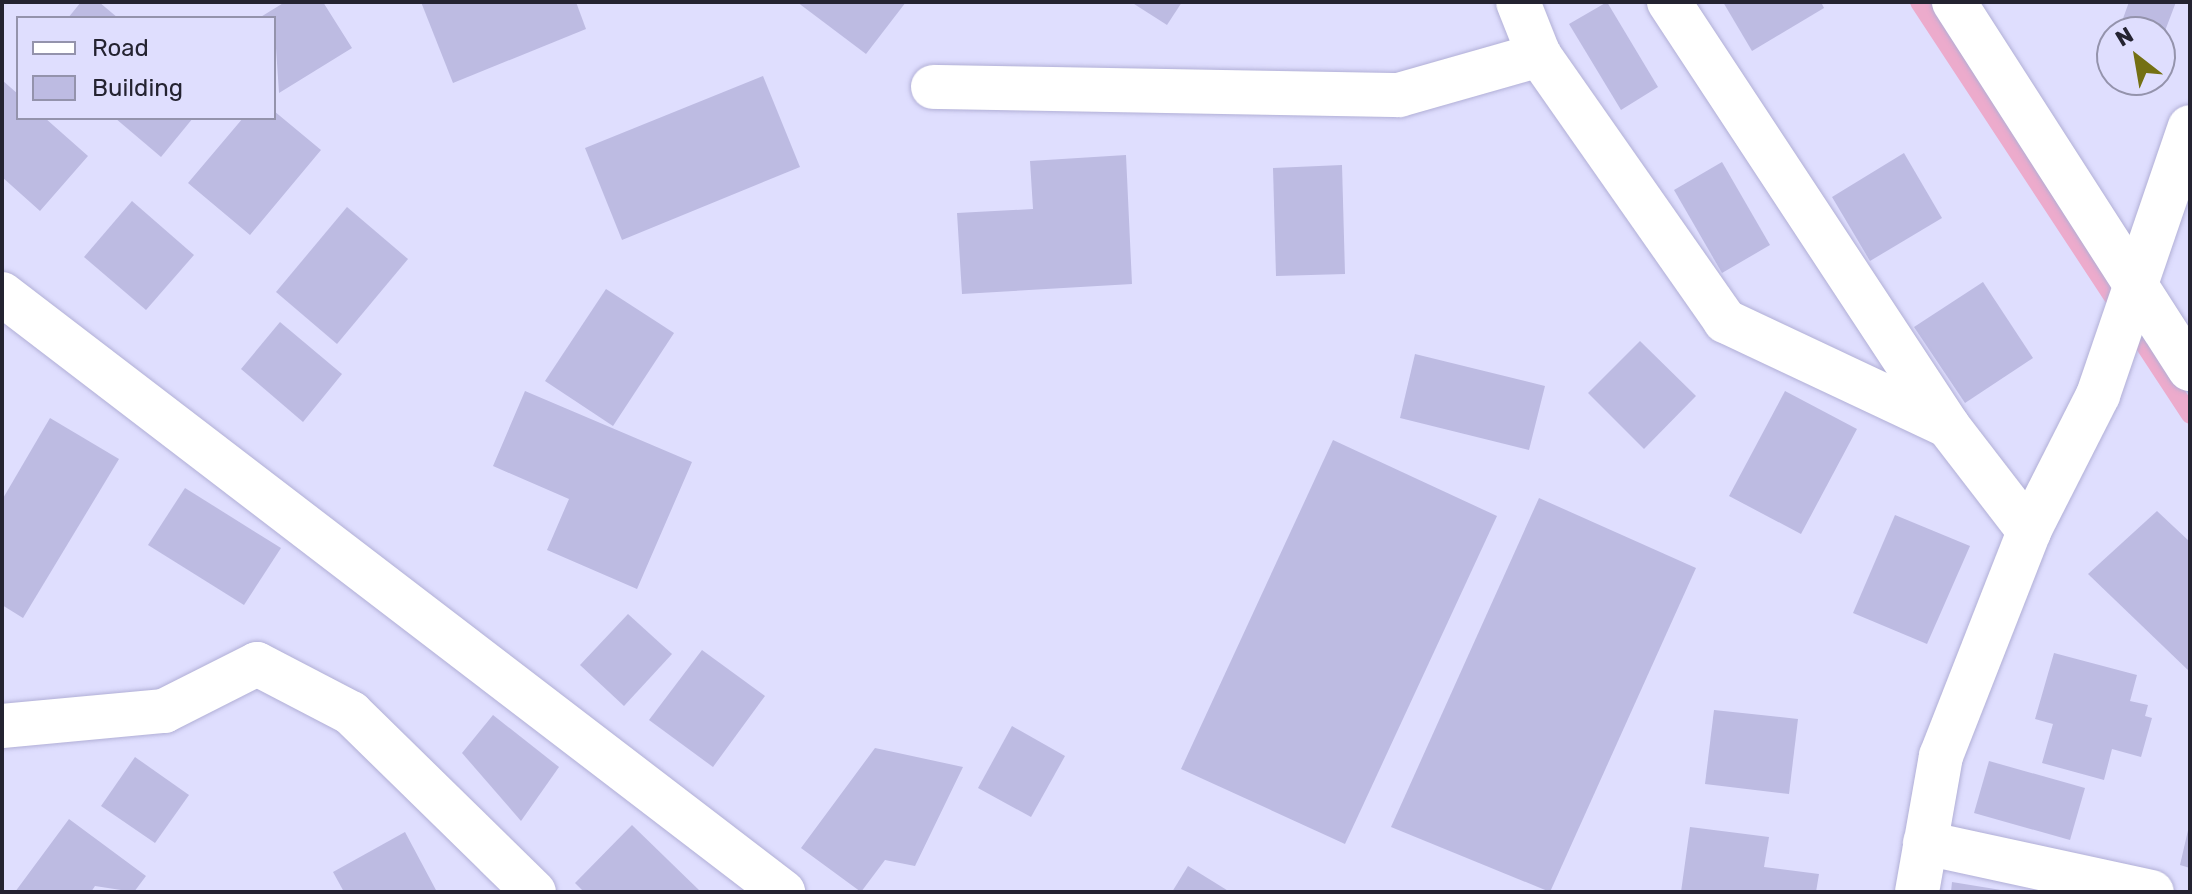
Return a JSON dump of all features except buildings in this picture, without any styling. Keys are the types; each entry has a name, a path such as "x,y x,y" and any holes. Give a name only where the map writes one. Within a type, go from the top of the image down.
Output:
{"street":[{"path":"1518,2 1539,55 1725,321 1948,426"},
{"path":"1669,2 1948,426 2029,531"},
{"path":"1954,2 2134,296 2190,369"},
{"path":"933,87 1399,95 1539,55"},
{"path":"1917,892 1941,756 2029,531 2104,379 2190,127"},
{"path":"2,294 783,892"},
{"path":"2,726 164,711 257,664 351,713 534,892"},
{"path":"1925,843 2152,892"}],"waterway":[{"path":"1919,2 2190,415"}]}
